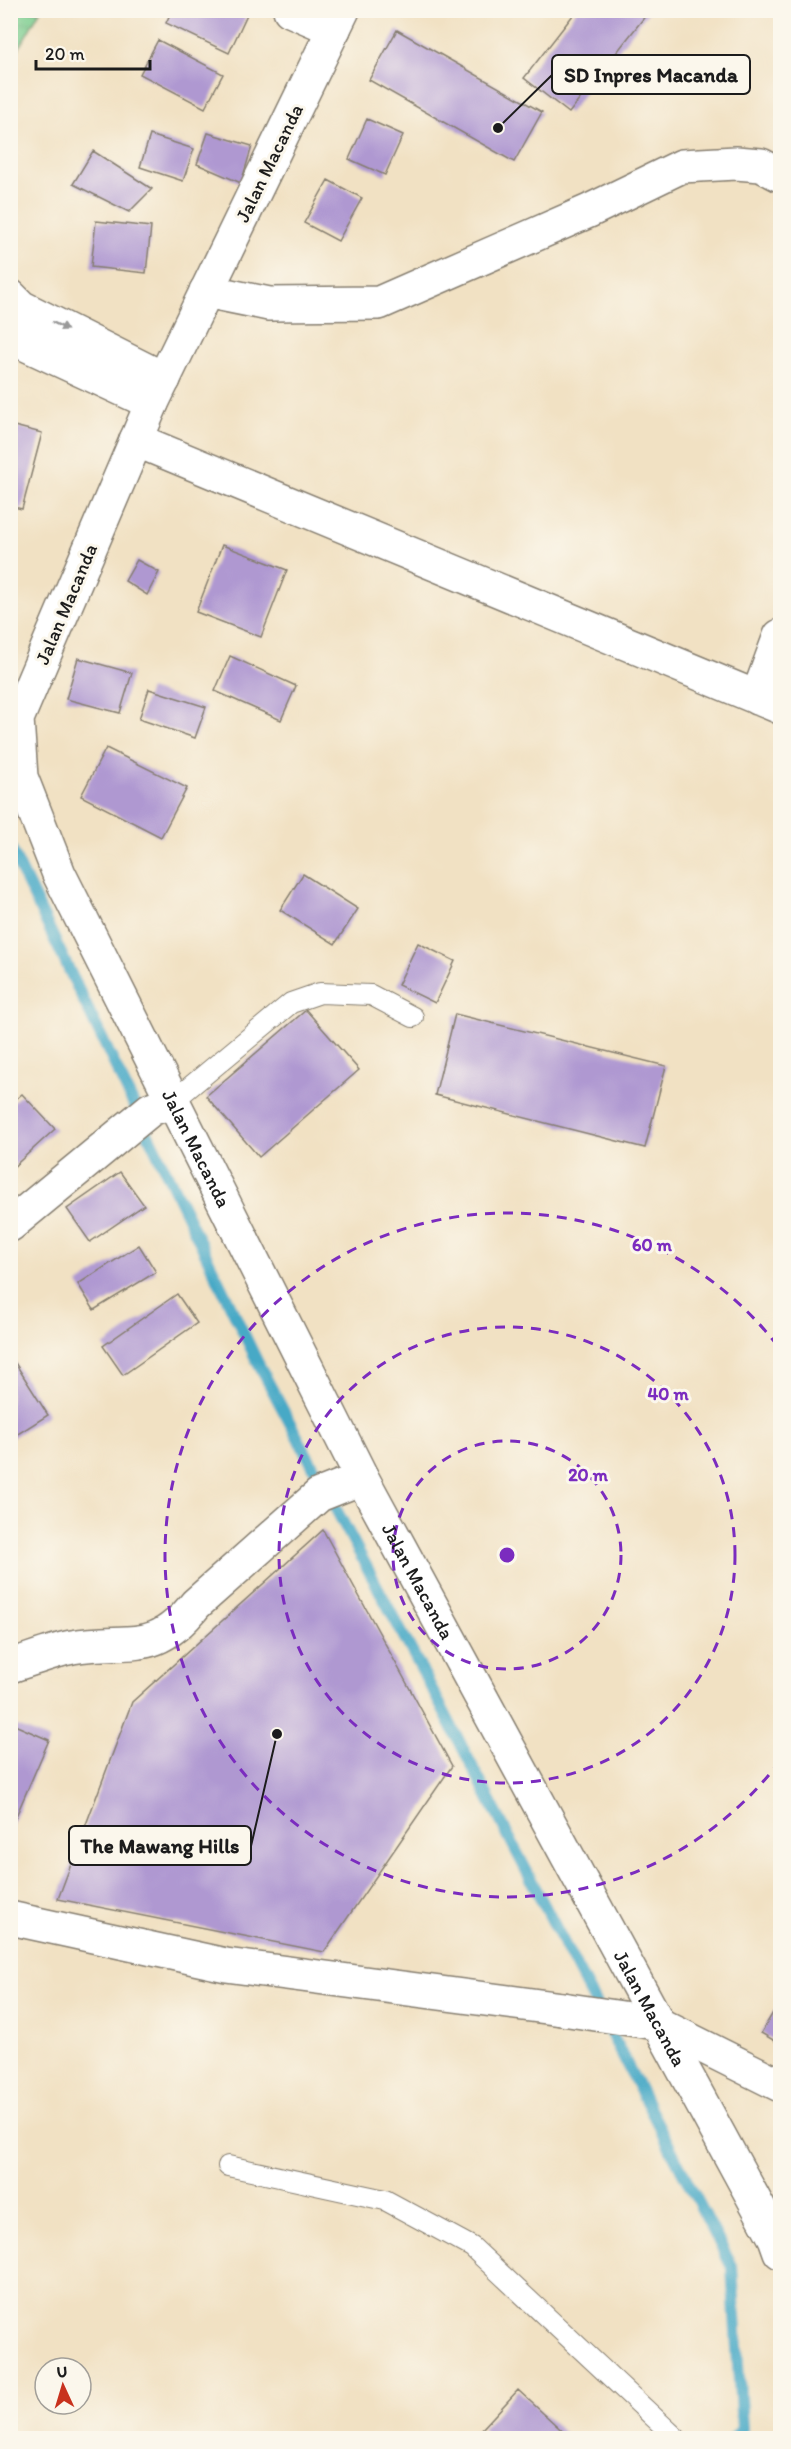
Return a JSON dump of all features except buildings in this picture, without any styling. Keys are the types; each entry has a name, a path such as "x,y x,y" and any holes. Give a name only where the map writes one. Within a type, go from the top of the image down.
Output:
{"street":[{"path":"290,10 339,20"},
{"name":"Jalan Macanda","path":"339,20 158,391 14,716 21,777 152,1111 344,1486 656,2023 775,2238 780,2252"},
{"path":"206,291 269,304 379,303 589,211 682,166 736,163 761,165 773,169 780,175"},
{"path":"13,316 158,391"},
{"path":"136,440 769,702 780,636"},
{"path":"10,1225 152,1111"},
{"path":"10,1666 71,1647 149,1642 165,1635 183,1620 196,1604 344,1486"},
{"path":"10,1918 226,1965 656,2023 780,2085"}],"lane":[{"path":"152,1111 291,1003 320,993 371,995 413,1017"},
{"path":"228,2166 385,2200 472,2247 676,2439"}],"green space":[{"path":"10,11 40,11 11,62"}],"waterway":[{"path":"10,847 258,1363 442,1708 732,2267 742,2429 734,2438"}],"place":[{"name":"SD Inpres Macanda","path":"498,128"},
{"name":"The Mawang Hills","path":"277,1734"}]}
